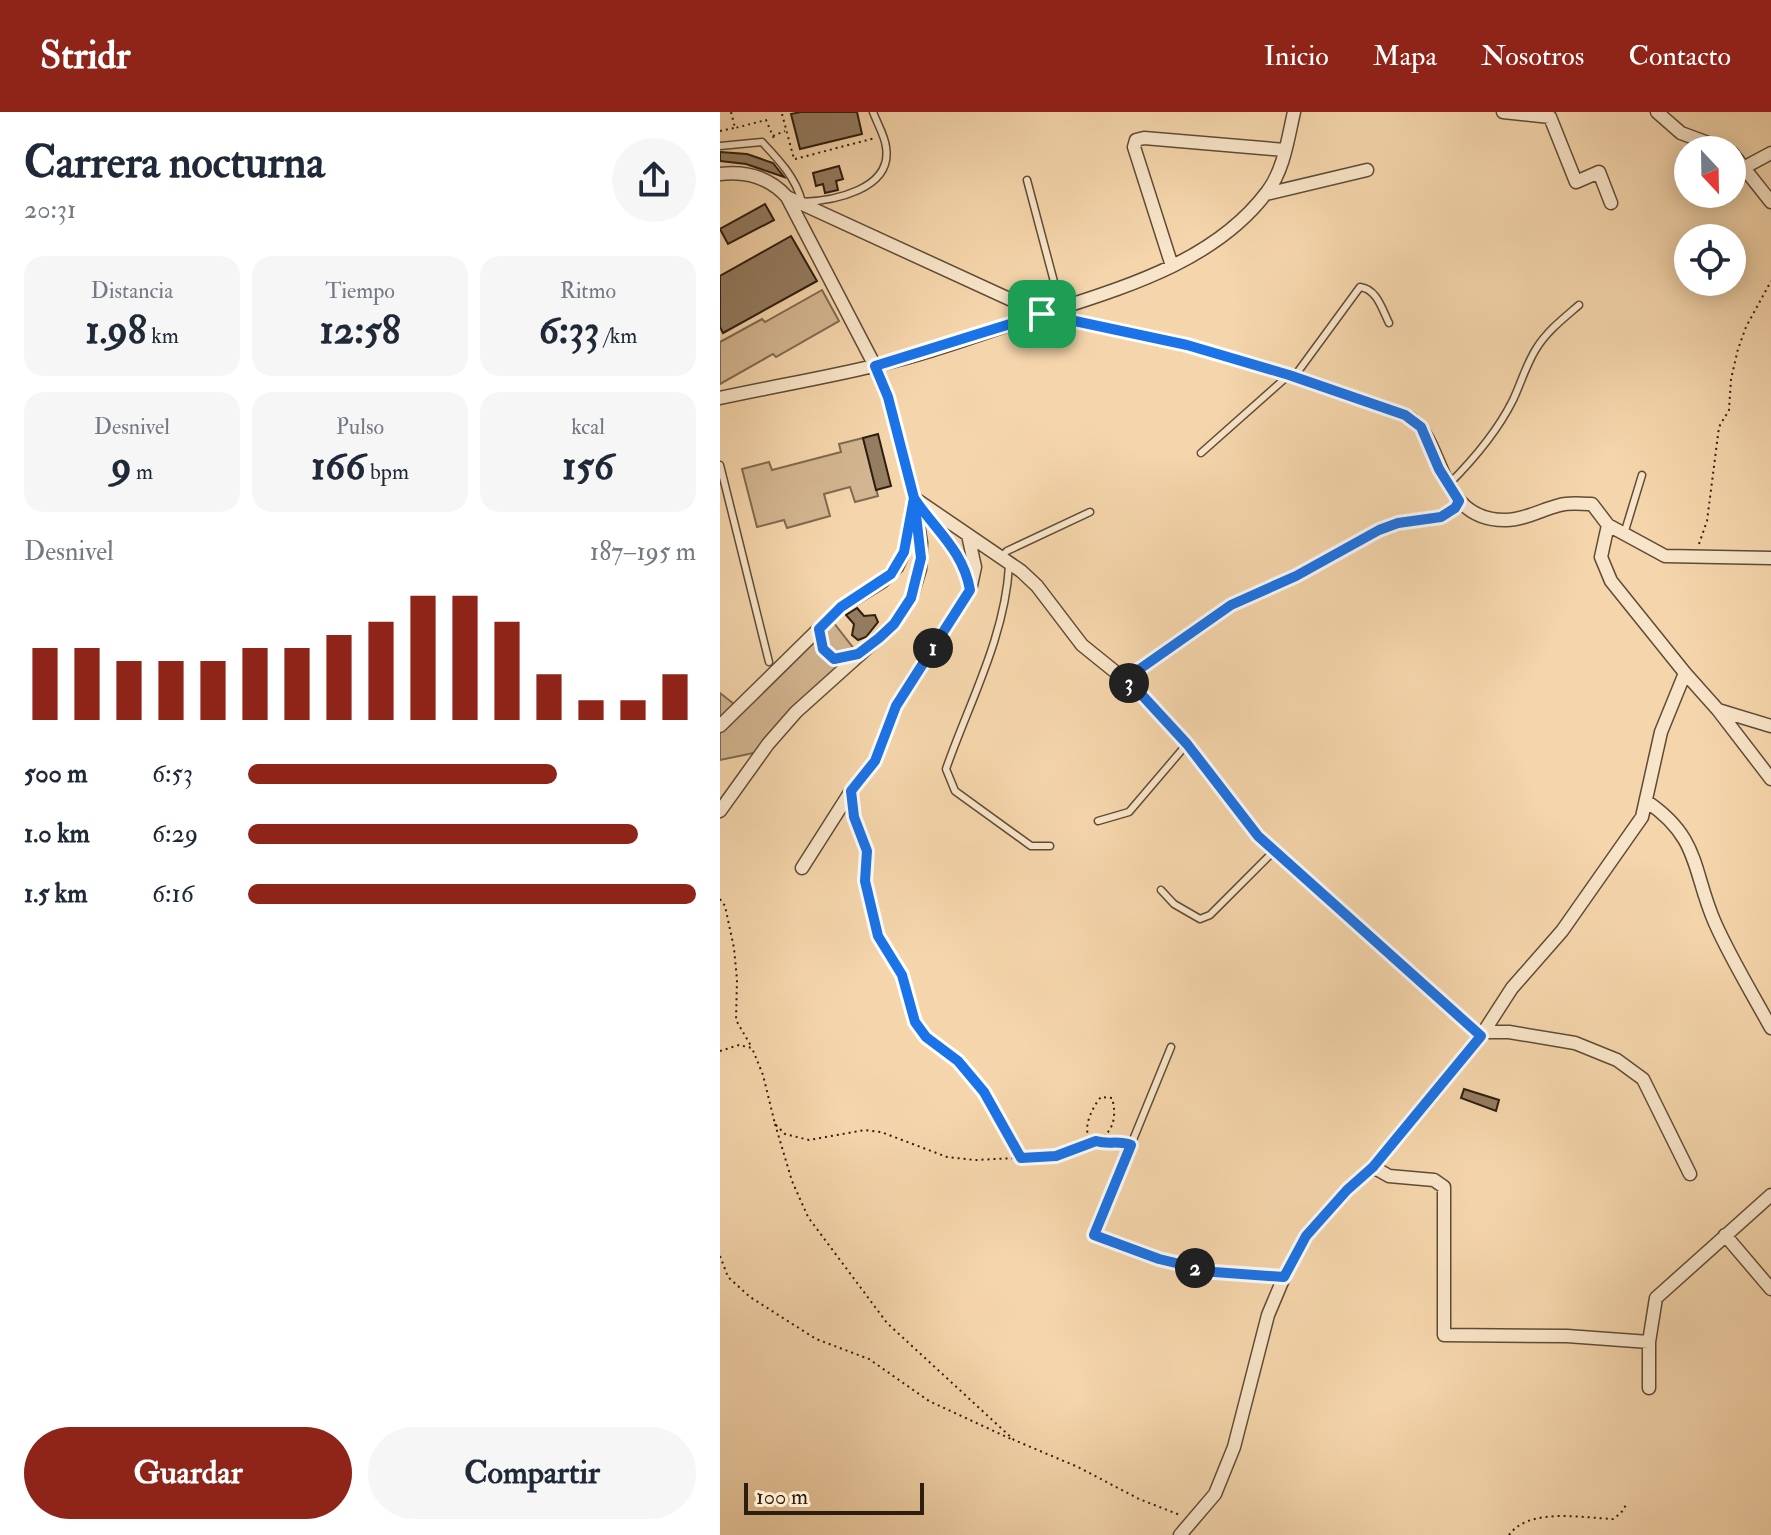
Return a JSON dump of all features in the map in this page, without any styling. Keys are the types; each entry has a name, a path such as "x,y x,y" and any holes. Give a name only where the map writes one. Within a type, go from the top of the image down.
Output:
{"street":[{"path":"720,398 875,366 1061,308 1132,284 1172,266 1234,227 1266,194 1274,182 1285,150 1294,112"},
{"path":"1503,112 1550,117 1576,182 1599,172 1611,203"},
{"path":"1657,112 1681,133 1689,136"},
{"path":"1172,266 1134,147 1136,140 1144,138 1285,150"},
{"path":"1746,166 1771,153"},
{"path":"1746,168 1771,202"},
{"path":"1266,194 1367,170"},
{"path":"720,811 768,744 796,712 894,624 915,588 921,558 914,498 888,397 875,366 787,197 766,180 724,173"},
{"path":"787,197 1042,314 1173,342 1292,376 1415,420 1426,434 1439,469 1459,501 1483,517 1508,520 1564,504 1592,504 1608,525 1665,556 1771,558"},
{"path":"796,215 808,205"},
{"path":"914,498 1006,560 1037,586 1082,645 1141,694 1187,744 1258,836 1483,1034 1509,1032 1575,1043 1617,1060 1643,1079 1690,1174"},
{"path":"720,726 841,607 883,581 897,567 904,552 914,498"},
{"path":"1124,680 1231,605 1296,576 1379,530 1398,523 1441,517 1455,508 1459,501"},
{"path":"1608,525 1601,557 1611,581 1771,779"},
{"path":"802,868 851,791 875,761 896,706 970,590 975,567 968,535"},
{"path":"1180,1535 1215,1494 1234,1447 1268,1315 1306,1236 1347,1190 1373,1167 1483,1034 1512,988 1562,931 1642,817 1661,732 1685,673"},
{"path":"1718,710 1771,726"},
{"path":"1646,801 1658,809 1690,845 1714,920 1771,1028"},
{"path":"1373,1167 1389,1176 1434,1180 1444,1187 1444,1335 1567,1336 1649,1342"},
{"path":"1649,1388 1649,1342 1656,1298 1771,1195"},
{"path":"1725,1235 1771,1289"}],"lane":[{"path":"720,146 762,142 784,165 808,205 857,192 867,186 885,163 886,147 873,112"},
{"path":"1027,180 1061,308"},
{"path":"1201,453 1292,376 1360,287 1374,293 1389,323"},
{"path":"1449,484 1483,447 1513,401 1537,347 1579,305"},
{"path":"720,465 769,662"},
{"path":"1624,534 1642,475"},
{"path":"1050,846 1031,846 955,791 946,769 990,653 1008,588 1007,551 1090,512"},
{"path":"1098,821 1129,812 1187,744"},
{"path":"1161,890 1174,904 1200,919 1210,915 1275,850"},
{"path":"1171,1047 1094,1235 1159,1259 1214,1272 1284,1277"}],"path":[{"path":"731,112 734,123"},
{"path":"782,114 795,159"},
{"path":"720,131 735,128"},
{"path":"773,136 786,131"},
{"path":"784,165 795,159 882,136"},
{"path":"1695,556 1707,521 1719,427 1729,410 1731,379 1738,349 1746,327 1771,281"},
{"path":"942,532 964,565"},
{"path":"819,629 823,649 834,659 858,654"},
{"path":"851,791 854,817 867,851 865,881 878,936 902,975 915,1022 926,1037 958,1061 984,1092 1021,1158"},
{"path":"720,899 725,906 734,948 736,1020 763,1075 792,1181 808,1217 887,1323 1014,1440"},
{"path":"720,1051 739,1045 752,1048"},
{"path":"775,1124 785,1134 809,1140 865,1130 881,1132 947,1157 975,1160 1056,1156 1096,1141 1112,1128 1116,1110 1112,1098 1101,1097 1091,1108 1086,1123 1088,1134 1096,1141 1102,1143 1119,1141 1131,1145"},
{"path":"720,1256 728,1277 750,1297 816,1339 869,1359 929,1401 1078,1467 1139,1499 1194,1519"},
{"path":"1509,1535 1514,1528 1538,1518 1613,1519 1626,1505"}],"shaded area":[{"path":"822,290 839,321 720,384 720,342 762,319 765,322"},
{"path":"863,438 878,496 855,502 850,487 824,494 830,516 787,528 784,520 757,527 742,469 769,462 772,470 841,452 839,444"},
{"path":"830,618 858,654 763,751 720,760 720,693 739,708"}],"building":[{"path":"857,112 862,134 800,149 791,114"},
{"path":"720,152 747,154 773,163 784,177 746,164 720,161"},
{"path":"839,166 843,179 836,181 838,190 825,193 823,184 816,186 813,173"},
{"path":"765,204 774,220 728,244 720,229"},
{"path":"791,236 817,281 723,333 720,327 720,276"},
{"path":"878,434 891,486 876,490 863,438"},
{"path":"857,608 864,616 875,615 878,622 866,637 858,640 852,635 854,624 846,615"},
{"path":"1464,1089 1499,1100 1496,1111 1461,1098"}],"route":[{"path":"1042,314 875,366 888,397 914,498 904,552 897,567 883,581 841,607 819,629 823,649 834,659 858,654 894,624 906,607 918,579 921,558 914,498 953,546 964,565 970,590 896,706 875,761 851,791 854,817 867,851 865,881 878,936 902,975 915,1022 926,1037 958,1061 984,1092 1021,1158 1056,1156 1096,1141 1119,1141 1131,1145 1094,1235 1159,1259 1214,1272 1284,1277 1306,1236 1347,1190 1373,1167 1481,1036 1258,836 1187,744 1124,680 1231,605 1296,576 1379,530 1398,523 1441,517 1455,508 1459,501 1439,469 1426,434 1415,420 1405,415 1289,375 1187,345 1042,314"}]}
